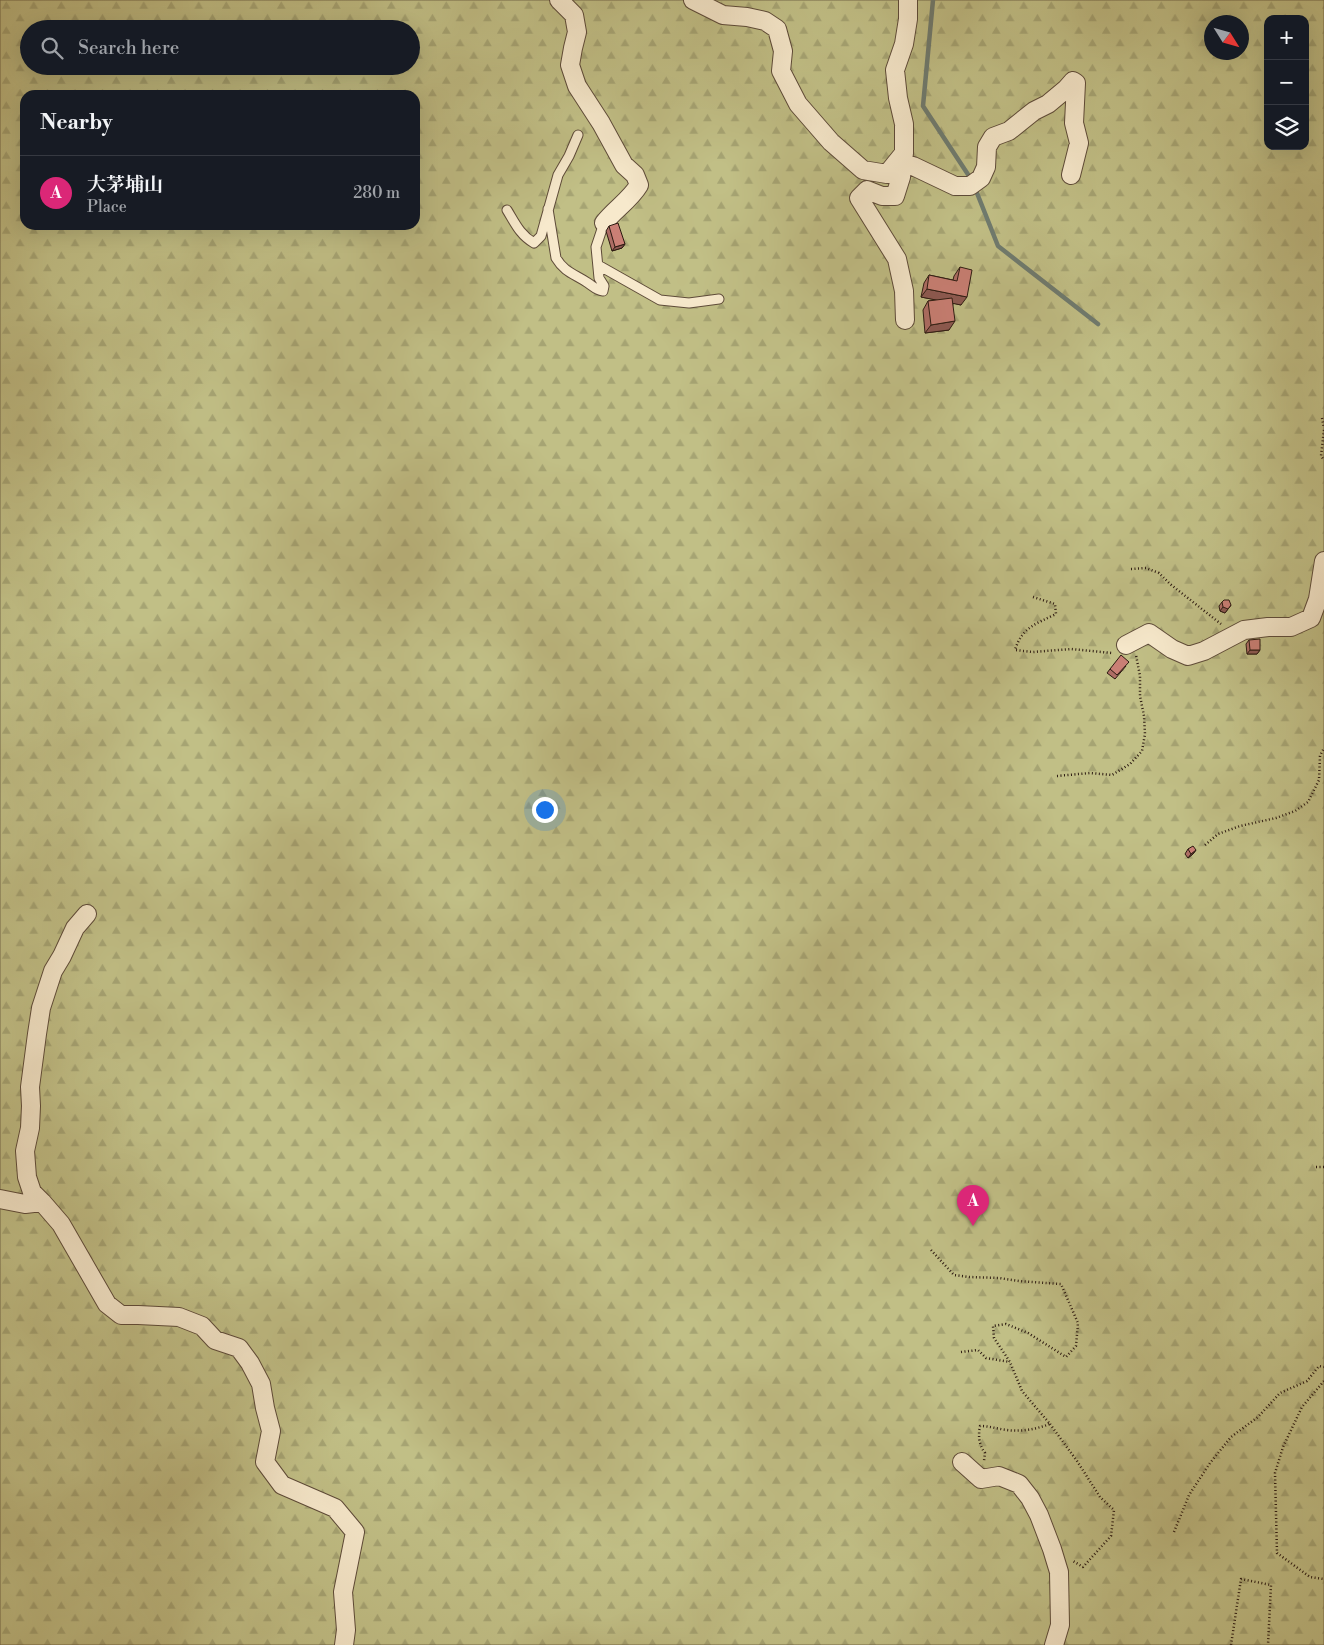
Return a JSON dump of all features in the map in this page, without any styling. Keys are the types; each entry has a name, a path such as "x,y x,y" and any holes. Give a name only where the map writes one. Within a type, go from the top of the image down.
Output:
{"street":[{"path":"559,0 574,15 578,32 570,65 577,86 601,123 624,165 634,175 639,185 634,194 614,210 604,223"},
{"path":"693,0 723,15 765,20 777,30 783,50 781,71 798,104 831,142 863,170 887,174 903,158"},
{"path":"905,320 904,291 897,259 859,198 867,190 882,196 895,196 901,177 904,124 898,98 895,70 904,44 908,19 908,0"},
{"path":"903,158 913,166 955,186 975,182 986,167 987,147 993,137 1009,131 1034,111 1048,104 1073,80 1076,83 1074,123 1079,143 1071,175"},
{"path":"1128,644 1149,632 1172,649 1188,656 1204,651 1244,630 1291,627 1311,618 1318,600 1324,560"},
{"path":"87,914 75,928 62,956 52,971 41,1008 30,1087 30,1128 25,1150 27,1177 32,1192 61,1224 106,1304 121,1316 179,1317 202,1326 215,1340 239,1348 250,1363 261,1384 271,1431 265,1462 282,1485 335,1508 355,1532 343,1592 346,1630 344,1645"},
{"path":"0,1199 25,1204 42,1202"},
{"path":"962,1462 981,1479 999,1476 1019,1484 1030,1498 1052,1549 1058,1572 1060,1625 1054,1645"}],"lane":[{"path":"507,210 526,239 534,243 541,236 558,175 578,135"},
{"path":"548,209 556,258 569,273 588,283 598,291 603,291 604,286 599,278 596,248 604,223"},
{"path":"598,265 660,300 689,303 719,299"}],"path":[{"path":"1322,418 1324,429 1321,456 1324,460"},
{"path":"1131,569 1146,568 1159,573 1214,620 1237,634"},
{"path":"1033,597 1055,604 1056,614 1028,628 1019,639 1016,650 1033,652 1071,650 1114,654 1128,644 1138,660 1145,734 1142,751 1130,764 1112,774 1090,773 1056,776"},
{"path":"1205,845 1218,834 1240,826 1276,818 1295,811 1308,802 1319,780 1320,756 1324,748"},
{"path":"1316,1167 1324,1167"},
{"path":"931,1250 954,1275 999,1278 1019,1282 1061,1284 1078,1323 1076,1346 1066,1357 1028,1333 1006,1324 993,1326 994,1338 1010,1362 1022,1391 1050,1424 1077,1461 1100,1498 1114,1510 1110,1536 1083,1567 1052,1549"},
{"path":"961,1352 978,1350 986,1358 1010,1362"},
{"path":"1174,1532 1189,1495 1210,1463 1231,1437 1258,1417 1280,1393 1307,1381 1319,1366 1324,1367"},
{"path":"1324,1381 1302,1407 1283,1447 1275,1473 1277,1552 1310,1577 1324,1579"},
{"path":"981,1479 985,1453 978,1435 980,1426 991,1426 1007,1430 1031,1430 1050,1424"},
{"path":"1231,1645 1241,1579 1271,1585 1268,1645"}],"green space":[{"path":"0,0 1324,0 1324,1645 0,1645"}],"building":[{"path":"618,223 625,244 615,247 609,226"},
{"path":"960,267 972,270 967,297 927,289 929,275 957,281"},
{"path":"952,298 955,321 931,325 928,301"},
{"path":"1229,600 1231,605 1228,609 1223,607 1222,602"},
{"path":"1260,639 1260,650 1250,650 1249,640"},
{"path":"1121,655 1129,662 1117,675 1110,669"},
{"path":"1193,846 1196,850 1191,854 1188,849"}],"waterway":[{"path":"933,0 923,106 971,179"},
{"path":"975,188 998,246 1098,324"}],"place":[{"name":"大茅埔山","path":"973,1226"}]}
